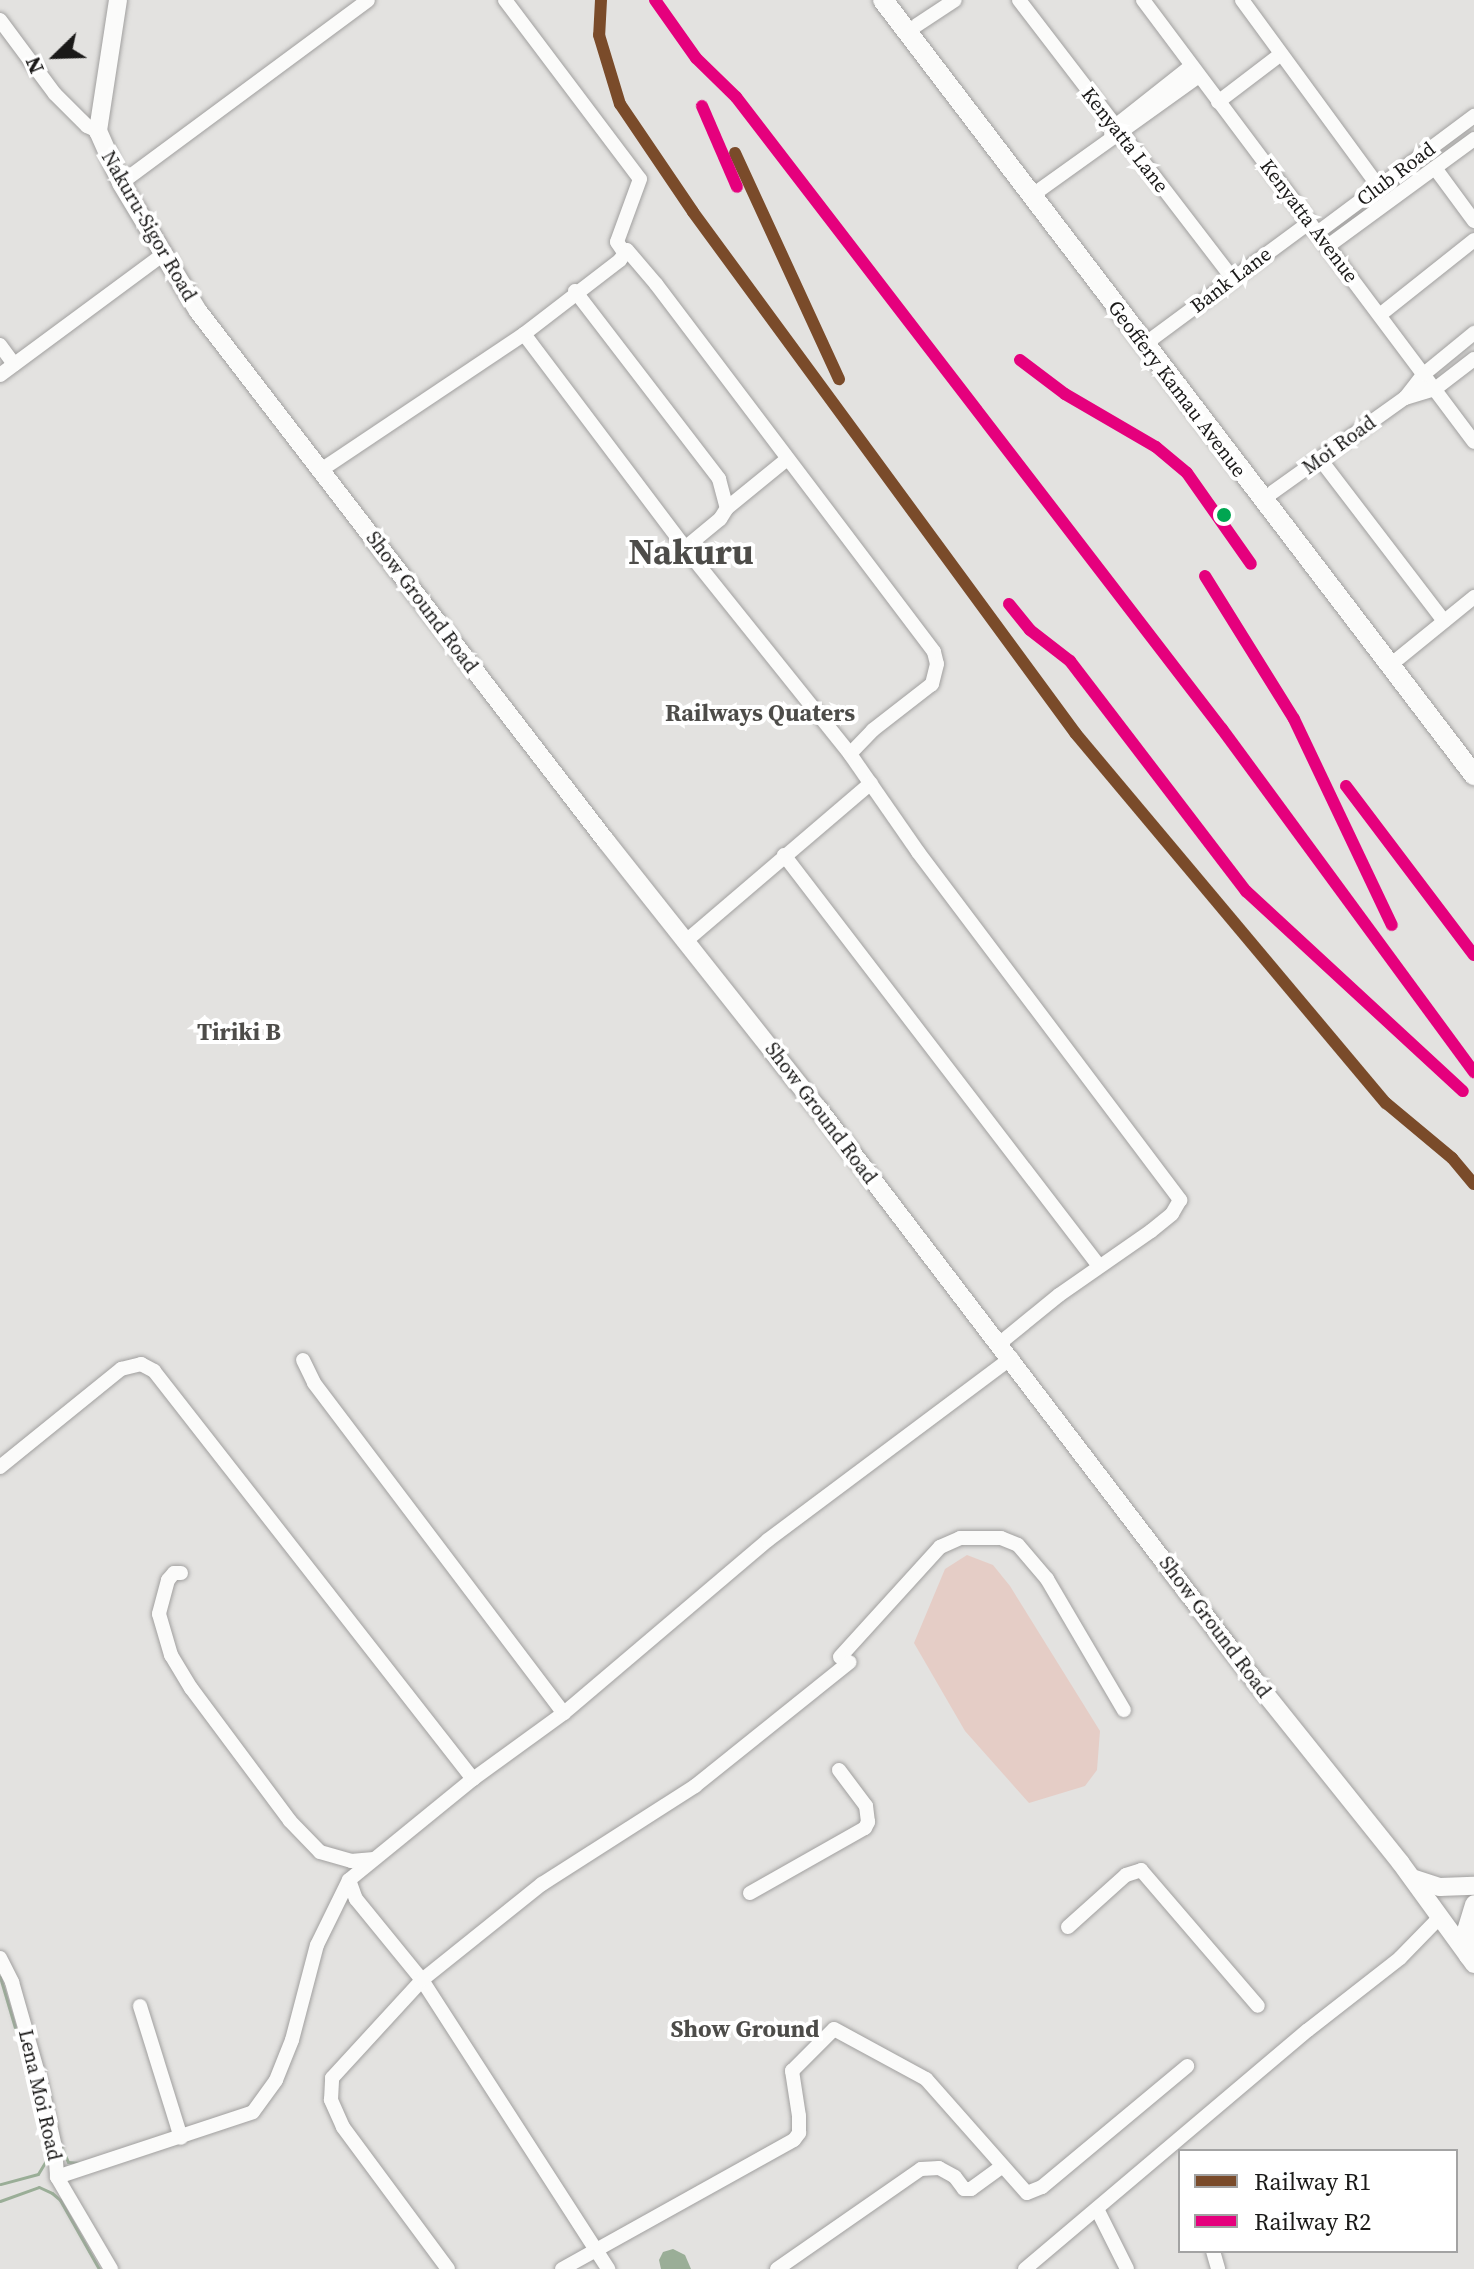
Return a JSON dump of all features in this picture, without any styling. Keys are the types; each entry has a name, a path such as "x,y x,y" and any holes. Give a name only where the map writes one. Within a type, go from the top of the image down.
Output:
{"highway":[{"name":"Geoffery Kamau Avenue","path":"883,0 1474,775"},
{"name":"Geoffery Kamau Avenue","path":"898,0 1474,755"}],"main road":[{"name":"Nakuru-Sigor Road","path":"118,0 98,131 121,183 198,311"},
{"name":"Show Ground Road","path":"198,311 1005,1351 1299,1737 1412,1878 1471,1960"},
{"path":"1412,1878 1440,1887 1474,1888"},
{"path":"1440,1917 1450,1899 1474,1888"},
{"path":"1471,1960 1466,1931 1474,1904"}],"street":[{"path":"121,183 368,0"},
{"path":"505,0 640,179 617,242 625,254"},
{"path":"917,25 955,0"},
{"name":"Kenyatta Lane","path":"1019,0 1114,133 1232,278"},
{"name":"Kenyatta Avenue","path":"1143,0 1474,442"},
{"path":"1242,0 1379,187"},
{"path":"0,20 55,94 87,126 98,131"},
{"path":"1218,102 1281,54"},
{"path":"1041,189 1195,71"},
{"name":"Club Road","path":"1314,227 1340,216 1474,116"},
{"path":"1452,132 1469,142"},
{"name":"Club Road","path":"1328,246 1469,142"},
{"path":"1437,143 1448,158"},
{"path":"1412,162 1429,172 1474,221"},
{"path":"1396,174 1407,188"},
{"path":"1340,216 1351,229"},
{"name":"Bank Lane","path":"1153,338 1232,278 1314,227"},
{"path":"1381,314 1474,240"},
{"path":"321,470 524,334 627,250 888,596 927,641 937,664 932,684 873,730 850,754"},
{"path":"0,375 165,253"},
{"path":"575,291 719,479 727,508"},
{"name":"Moi Road","path":"1273,492 1405,398 1424,374 1474,333"},
{"path":"57,2177 253,2112 267,2096 292,2040 317,1945 349,1880 473,1779 564,1713 768,1540 1005,1351 1099,1266 1172,1214 1180,1200 1001,965 850,754 685,548 524,334"},
{"path":"0,345 14,364"},
{"name":"Moi Road","path":"1405,398 1435,389 1474,359"},
{"path":"685,548 720,519 727,508 787,459"},
{"path":"1320,459 1444,621"},
{"path":"1399,658 1474,597"},
{"path":"686,941 871,783"},
{"path":"784,855 1099,1266"},
{"path":"303,1360 314,1383 564,1713"},
{"path":"0,1467 121,1369 141,1364 154,1371 473,1779"},
{"path":"448,2269 343,2127 329,2092 332,2078 422,1980 542,1884 695,1786 845,1660 940,1547 960,1538 1001,1538 1018,1545 1047,1579 1124,1710"},
{"path":"181,1573 174,1573 168,1580 159,1614 171,1655 191,1688 290,1821 320,1852 351,1861 375,1859"},
{"path":"750,1893 865,1828 868,1822 866,1806 839,1770"},
{"path":"1068,1927 1126,1875 1141,1870 1258,2006"},
{"path":"349,1880 356,1899 422,1980 608,2269"},
{"path":"1025,2269 1400,1958 1440,1917"},
{"name":"Lena Moi Road","path":"0,1958 12,1982 41,2084 55,2147 57,2177 111,2269"},
{"path":"140,2006 181,2138"},
{"path":"562,2269 794,2140 799,2133 799,2116 792,2071 834,2029 926,2079 1021,2190 1033,2192 1187,2066"},
{"path":"1183,2135 1186,2149"},
{"path":"777,2269 921,2169 939,2168 955,2177 964,2189 971,2189 1001,2167"},
{"path":"1097,2209 1127,2269"}],"shaded area":[{"path":"967,1555 993,1565 1010,1586 1100,1731 1097,1770 1085,1786 1029,1803 965,1731 914,1643 945,1569"},
{"path":"673,2249 685,2255 691,2269 661,2269 659,2260 663,2252"}],"waterway":[{"path":"0,1977 30,2078 47,2159 38,2174 0,2184"},
{"path":"62,2148 68,2162 80,2163"},
{"path":"0,2201 39,2187 52,2193 60,2200 99,2269"}],"rail line":[{"name":"R1","path":"601,0 599,35 620,104 693,212 1076,734 1386,1103 1452,1158 1474,1184"},
{"name":"R2","path":"655,0 696,58 736,97 1222,729 1474,1072"},
{"name":"R2","path":"702,106 737,187"},
{"name":"R1","path":"735,153 839,379"},
{"name":"R2","path":"1020,360 1065,394 1156,447 1187,473 1251,564"},
{"name":"R2","path":"1205,576 1294,719 1392,925"},
{"name":"R2","path":"1009,604 1030,630 1070,661 1246,891 1463,1091"},
{"name":"R2","path":"1346,786 1474,955"}],"district":[{"name":"Nakuru","path":"691,552"},
{"name":"Railways Quaters","path":"760,713"},
{"name":"Tiriki B","path":"239,1032"},
{"name":"Show Ground","path":"745,2029"}]}
